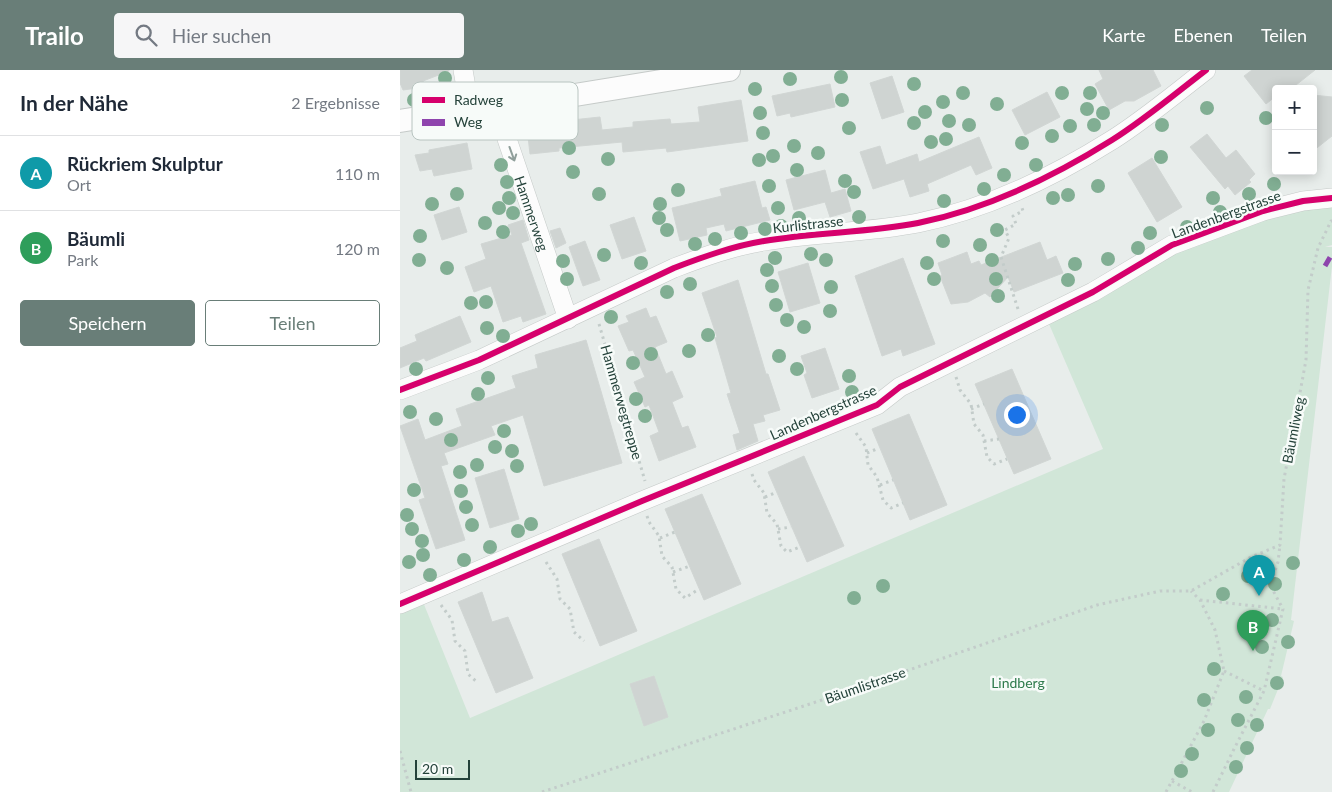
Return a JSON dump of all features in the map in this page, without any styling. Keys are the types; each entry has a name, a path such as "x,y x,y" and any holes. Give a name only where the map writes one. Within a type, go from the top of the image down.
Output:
{"street":[{"path":"578,95 729,70"},
{"name":"Kurlistrasse","path":"400,390 479,360 674,268 736,247 771,240 877,229 919,222 977,206 1016,192 1064,168 1114,139 1206,70"},
{"name":"Hammerweg","path":"507,140 568,319"},
{"name":"Landenbergstrasse","path":"400,604 646,500 877,406 900,387 1024,328 1093,292 1172,245 1263,211 1303,201 1331,197"}],"path":[{"path":"1016,192 1023,211 1013,216 1016,224 1006,230 1009,238 1001,257 1024,328"},
{"path":"952,362 960,390 971,404 974,424 983,435 987,457 994,464 1007,459"},
{"path":"971,410 984,404"},
{"path":"850,416 856,433 866,447 868,465 877,476 883,500 891,508 903,503"},
{"path":"984,440 998,439"},
{"path":"867,453 879,448"},
{"path":"747,459 754,480 764,493 767,513 777,524 781,546 787,552 800,547"},
{"path":"880,485 893,480"},
{"path":"765,497 777,492"},
{"path":"778,529 791,527"},
{"path":"660,538 675,532"},
{"path":"542,544 547,565 557,579 560,599 570,610 574,632 584,641"},
{"path":"1166,792 1204,721 1224,671 1215,630 1200,600 1191,591 1251,557 1280,545"},
{"path":"673,572 690,566"},
{"path":"436,590 441,607 452,620 455,641 465,651 468,674 478,683"},
{"path":"1200,600 1283,609 1264,691 1214,792"},
{"path":"1224,671 1264,691"},
{"path":"400,751 411,792"},
{"path":"1172,781 1192,792"}],"green space":[{"name":"Lindberg","path":"1332,198 1332,245 1325,247 1332,247 1332,266 1291,620 1294,621 1281,676 1283,677 1270,709 1268,709 1229,792 400,792 400,612 423,602 470,718 1103,449 1046,317 1172,245"}],"building":[{"path":"400,70 449,70 423,82 412,82 412,89 403,90 400,83"},
{"path":"1099,70 1153,70 1161,86 1134,101 1125,101 1109,110 1095,84 1103,79"},
{"path":"1252,70 1315,70 1296,85 1272,85 1272,99 1266,104 1244,76"},
{"path":"892,76 904,112 882,119 870,83"},
{"path":"830,84 835,107 791,117 790,113 777,116 772,96"},
{"path":"1047,92 1060,117 1025,135 1012,110"},
{"path":"1317,95 1332,97 1332,136 1317,148"},
{"path":"741,100 748,141 667,152 666,148 623,152 622,142 559,148 559,151 530,154 528,140 578,140 578,119 600,117 602,130 633,127 633,122 670,119 671,124 700,122 698,107"},
{"path":"1207,134 1226,158 1236,150 1255,174 1249,180 1251,182 1235,195 1228,186 1225,189 1190,147"},
{"path":"979,137 992,168 976,175 971,165 927,184 929,191 910,197 904,179 873,189 860,152 880,146 886,165 917,154 919,162"},
{"path":"467,143 472,169 434,176 432,169 420,171 415,155 429,153 429,150"},
{"path":"1152,158 1182,207 1157,222 1128,173"},
{"path":"825,170 831,193 845,189 851,211 830,217 825,202 794,210 786,180"},
{"path":"755,181 762,208 766,207 770,220 726,231 724,224 706,228 707,235 680,241 672,208 722,196 720,189"},
{"path":"459,207 467,232 442,240 434,215"},
{"path":"634,217 646,251 622,259 610,225"},
{"path":"523,220 529,240 521,243 546,314 523,322 521,316 503,322 491,286 474,292 465,267 486,259 481,244 512,235 508,225"},
{"path":"560,228 566,243 556,248 550,231"},
{"path":"585,241 600,280 583,286 569,247"},
{"path":"1040,242 1047,260 1056,256 1063,273 1014,292 1008,277 990,297 985,293 968,302 951,304 940,276 942,275 938,263 967,252 971,264 979,261 981,265"},
{"path":"903,258 935,344 903,356 901,349 882,356 855,276"},
{"path":"808,263 820,303 790,312 778,272"},
{"path":"738,280 766,374 768,374 780,410 763,415 765,421 753,424 758,441 737,450 733,435 740,433 727,394 731,393 715,338 717,337 702,293"},
{"path":"646,308 650,318 656,316 667,342 655,347 666,374 672,371 683,397 672,402 682,428 688,426 696,447 659,461 650,436 659,432 649,405 645,407 634,382 645,377 633,350 629,351 618,326 629,322 626,316"},
{"path":"460,316 471,342 426,361 424,358 400,368 400,348 417,341 415,335"},
{"path":"586,340 622,463 544,486 523,415 491,426 495,435 444,453 448,464 441,466 465,540 436,549 419,500 425,498 400,426 418,419 425,440 462,426 456,409 516,388 512,376 538,368 535,355"},
{"path":"825,348 839,389 812,398 804,375 807,373 801,356"},
{"path":"1012,369 1051,459 1014,474 975,384"},
{"path":"909,414 947,505 910,520 872,429"},
{"path":"804,456 844,546 807,562 768,472"},
{"path":"504,469 519,519 490,528 475,478"},
{"path":"702,494 741,584 704,600 665,509"},
{"path":"599,539 637,631 600,646 562,554"},
{"path":"482,592 492,622 508,617 533,678 496,693 458,602"},
{"path":"654,676 668,717 644,726 630,684"}],"marked path":[{"path":"1325,266 1332,254"}],"cycle path":[{"path":"400,390 479,360 674,268 718,252 752,243 783,238 880,229 918,223 944,217 994,200 1043,179 1090,154 1148,115 1206,70"},
{"path":"400,604 642,501 877,405 900,387 1093,292 1172,245 1263,211 1303,201 1332,198"}],"place":[{"name":"Rückriem Skulptur","path":"1259,596"},
{"name":"Bäumli","path":"1253,651"}]}
